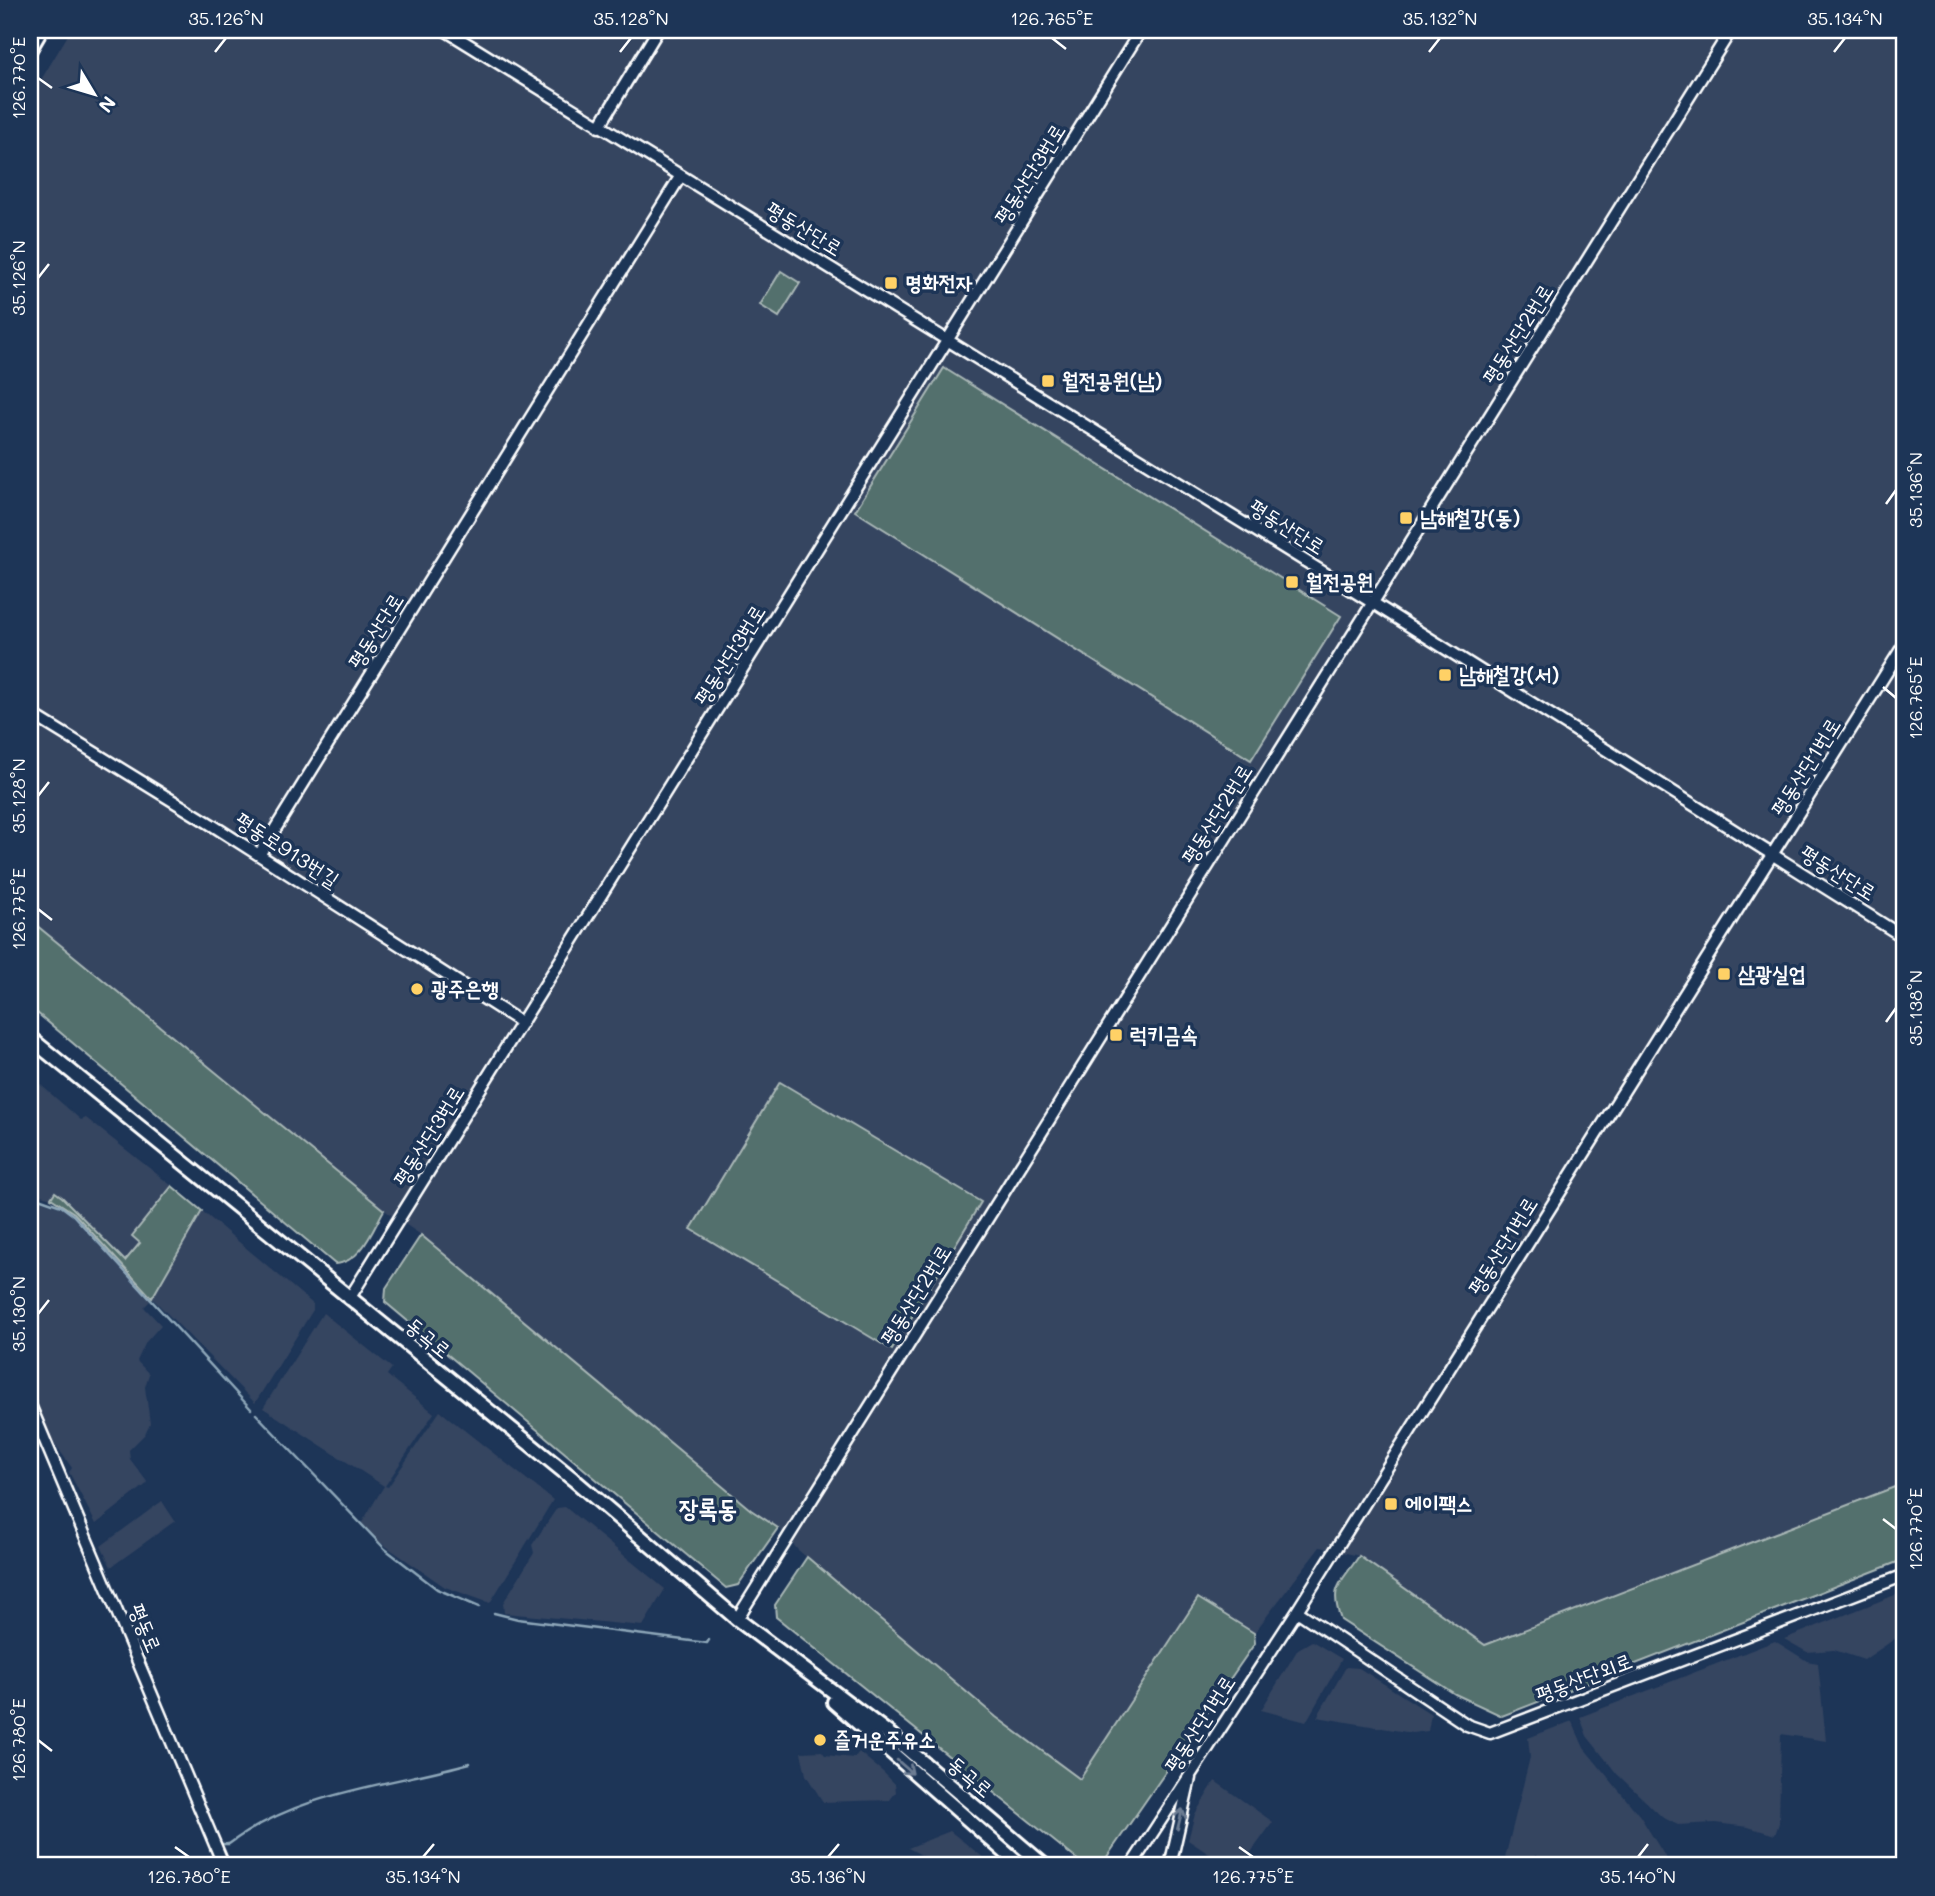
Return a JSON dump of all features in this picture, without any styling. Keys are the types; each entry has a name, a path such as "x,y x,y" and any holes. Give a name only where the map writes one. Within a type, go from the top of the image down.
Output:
{"main road":[{"path":"30,49 41,30"},
{"name":"동곡로","path":"30,1038 573,1479 737,1619 801,1670 892,1736 1045,1866"},
{"name":"동곡로","path":"801,1670 876,1742 1020,1866"}],"street":[{"name":"평동산단로","path":"445,30 1373,603 1905,938"},
{"path":"599,127 658,30"},
{"name":"평동산단3번로","path":"349,1299 1141,30"},
{"name":"평동산단2번로","path":"737,1619 1731,30"},
{"name":"평동산단로","path":"259,855 680,177"},
{"name":"평동산단1번로","path":"1130,1866 1297,1611 1774,856 1905,643"},
{"name":"평동로913번길","path":"30,713 522,1023"},
{"name":"평동로","path":"30,1405 224,1866"},
{"name":"평동산단외로","path":"1297,1611 1467,1725 1490,1733 1905,1575"},
{"path":"1170,1866 1192,1771"}],"shaded area":[{"path":"71,30 1905,30 1905,1483 1485,1645 1359,1556 1320,1547 1254,1633 1197,1599 1080,1779 995,1717 798,1550 778,1528 751,1510 421,1235 384,1210 30,920 30,98"},
{"path":"30,1070 36,1074 34,1079 81,1120 86,1118 172,1186 132,1236 141,1242 125,1262 55,1192 51,1198 30,1192"},
{"path":"30,1197 62,1208 72,1216 150,1301 144,1307 161,1325 146,1342 137,1361 149,1374 145,1387 150,1423 145,1434 129,1450 130,1459 148,1483 96,1524 69,1472 72,1468 50,1437 30,1388"},
{"path":"202,1211 313,1304 313,1310 255,1403 152,1298"},
{"path":"323,1313 392,1368 387,1375 434,1413 385,1486 388,1487 440,1411 553,1500 490,1603 445,1587 374,1538 361,1524 384,1486 263,1408"},
{"path":"162,1501 175,1521 111,1567 101,1546"},
{"path":"565,1507 665,1589 643,1626 504,1613 503,1603 534,1553 532,1545 557,1508"},
{"path":"1905,1591 1905,1632 1864,1660 1834,1650 1807,1652 1784,1639"},
{"path":"1312,1641 1342,1659 1306,1722 1261,1710 1298,1649"},
{"path":"1775,1641 1807,1661 1818,1663 1826,1741 1781,1734 1779,1823 1775,1835 1748,1827 1715,1823 1678,1825 1662,1817 1617,1774 1587,1736 1580,1717"},
{"path":"1346,1667 1359,1668 1431,1714 1428,1731 1412,1733 1317,1717"},
{"path":"1572,1721 1584,1748 1640,1816 1671,1866 1544,1866 1537,1855 1527,1860 1505,1858 1530,1757 1528,1738"},
{"path":"822,1751 825,1755 854,1758 859,1752 895,1784 896,1792 890,1800 823,1802 806,1775 801,1752"},
{"path":"1215,1781 1273,1822 1241,1866 1227,1866 1188,1840 1195,1814"},
{"path":"950,1831 994,1866 942,1866 908,1848"}],"green space":[{"path":"781,271 800,283 779,317 760,305"},
{"path":"944,368 1341,616 1251,760 855,511"},
{"path":"30,920 384,1210 359,1252 344,1262 335,1264 30,1007"},
{"path":"780,1082 981,1202 892,1350 691,1229"},
{"path":"172,1186 202,1211 152,1298 74,1213 51,1198 55,1192 62,1197 125,1261 140,1243 132,1236"},
{"path":"421,1235 751,1510 778,1528 738,1585 726,1588 385,1302 386,1288"},
{"path":"1905,1483 1905,1559 1502,1716 1455,1694 1341,1620 1336,1600 1338,1586 1359,1556 1485,1645"},
{"path":"807,1557 996,1717 1080,1779 1198,1598 1254,1633 1255,1643 1104,1861 1085,1866 776,1617 775,1605"}],"waterway":[{"path":"30,1195 61,1206 73,1215 251,1409"},
{"path":"256,1414 385,1549 437,1589 479,1607"},
{"path":"494,1613 518,1619 707,1643 709,1640"},
{"path":"221,1844 229,1844 256,1826 315,1801 470,1763"}],"place":[{"name":"명화전자","path":"891,283"},
{"name":"월전공원(남)","path":"1048,381"},
{"name":"남해철강(동)","path":"1406,518"},
{"name":"월전공원","path":"1292,582"},
{"name":"남해철강(서)","path":"1445,675"},
{"name":"삼광실업","path":"1724,974"},
{"name":"광주은행","path":"417,989"},
{"name":"럭키금속","path":"1116,1035"},
{"name":"에이팩스","path":"1391,1504"},
{"name":"즐거운주유소","path":"820,1740"}],"district":[{"name":"장록동","path":"708,1509"}]}
